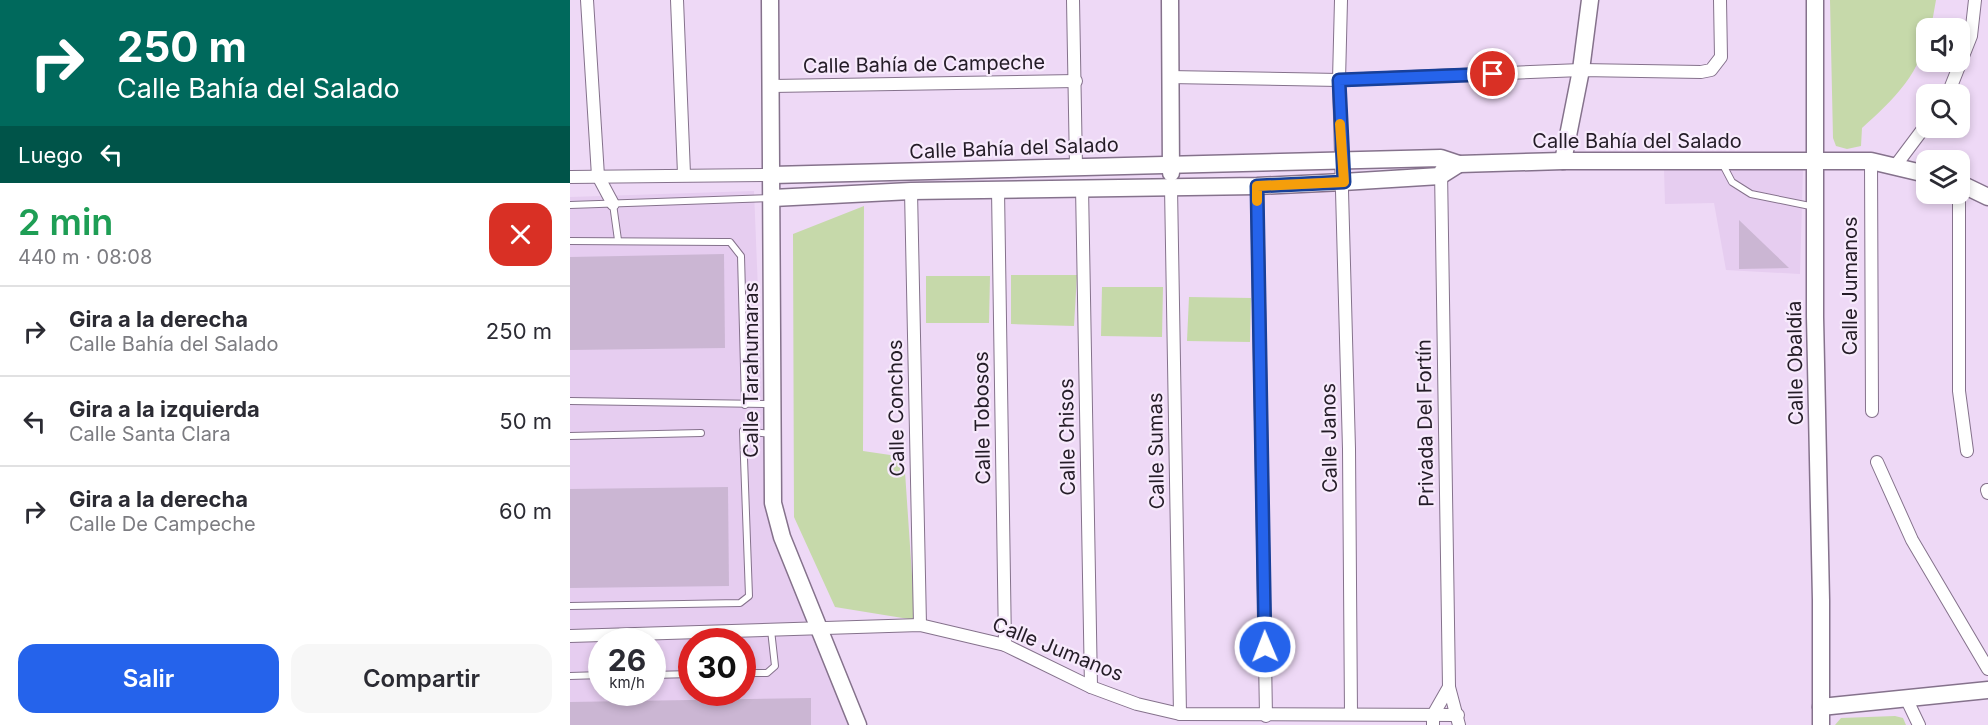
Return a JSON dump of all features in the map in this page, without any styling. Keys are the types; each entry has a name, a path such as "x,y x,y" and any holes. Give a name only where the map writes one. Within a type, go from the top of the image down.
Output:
{"street":[{"path":"587,0 598,176 613,204"},
{"path":"677,0 684,174"},
{"name":"Calle Tarahumaras","path":"770,0 772,482 777,520 858,725"},
{"path":"1073,0 1076,167"},
{"path":"1170,0 1171,187"},
{"name":"Calle Janos","path":"1341,0 1339,80 1341,162 1344,182 1351,714"},
{"path":"1563,161 1581,70 1590,0"},
{"path":"1170,76 1339,80 1581,70 1669,73 1711,70 1721,57 1720,0"},
{"name":"Calle Obaldía","path":"1815,0 1815,317 1821,600 1821,725"},
{"path":"1952,84 1971,36 1975,0"},
{"name":"Calle Bahía de Campeche","path":"772,86 1076,81"},
{"path":"1896,165 1916,138"},
{"name":"Calle Bahía del Salado","path":"772,198 911,191 1257,186 1344,182 1459,164 1563,161 1871,161 1916,171"},
{"name":"Calle Jumanos","path":"1871,161 1872,411"},
{"name":"Calle Bahía del Salado","path":"570,177 684,174 772,175 1172,164 1341,162 1441,167"},
{"name":"Privada Del Fortín","path":"1441,167 1449,687 1459,720"},
{"path":"1257,186 1266,716"},
{"name":"Calle Chisos","path":"1082,187 1091,687"},
{"name":"Calle Sumas","path":"1171,187 1180,714"},
{"path":"1970,188 1987,195"},
{"name":"Calle Tobosos","path":"998,189 1005,645"},
{"name":"Calle Conchos","path":"911,191 920,625"},
{"path":"1959,204 1959,391 1967,452"},
{"path":"1877,462 1912,540 1988,669"},
{"name":"Calle Jumanos","path":"570,636 920,625 1005,645 1091,687 1137,704 1180,714 1266,716 1351,714 1459,720"},
{"path":"1433,720 1449,687"},
{"path":"1821,707 1988,690"},
{"path":"1906,700 1919,725"}],"lane":[{"path":"1721,162 1732,182 1751,194 1816,208"},
{"path":"570,206 772,198"},
{"path":"613,204 618,240"},
{"path":"570,242 618,240 730,242 736,247 741,256 743,279 745,405"},
{"path":"570,401 773,404"},
{"path":"570,606 740,603 747,600 749,596 743,431 772,434"},
{"path":"570,436 701,433"},
{"path":"756,673 767,673 775,666 771,628"},
{"path":"570,676 588,675"}],"shaded area":[{"path":"1664,169 1803,169 1800,274 1726,270 1714,203 1665,204"},
{"path":"754,191 767,514 862,725 570,725 570,197"}],"green space":[{"path":"1830,0 1936,0 1933,18 1916,18 1916,65 1895,96 1862,128 1861,146 1847,149 1836,146 1833,138"},
{"path":"864,206 863,451 904,457 915,620 835,607 794,517 793,234"},
{"path":"1011,275 1077,275 1074,326 1011,324"},
{"path":"926,276 990,276 989,323 926,323"},
{"path":"1102,287 1163,287 1162,337 1101,336"},
{"path":"1189,297 1251,298 1250,342 1187,341"},
{"path":"1895,716 1903,718 1906,725 1835,725 1841,718"}],"building":[{"path":"1739,220 1789,268 1739,269"},
{"path":"724,254 725,348 570,350 570,257"},
{"path":"728,487 729,586 570,588 570,489"},
{"path":"811,698 811,725 570,725 570,702 588,702 588,706 666,706 666,700 678,700 678,706 756,706 756,699"}],"slow traffic":[{"path":"1257,201 1257,186 1344,182 1340,124"}],"route":[{"path":"1265,647 1257,186 1344,182 1341,162 1339,80 1493,74"}]}
